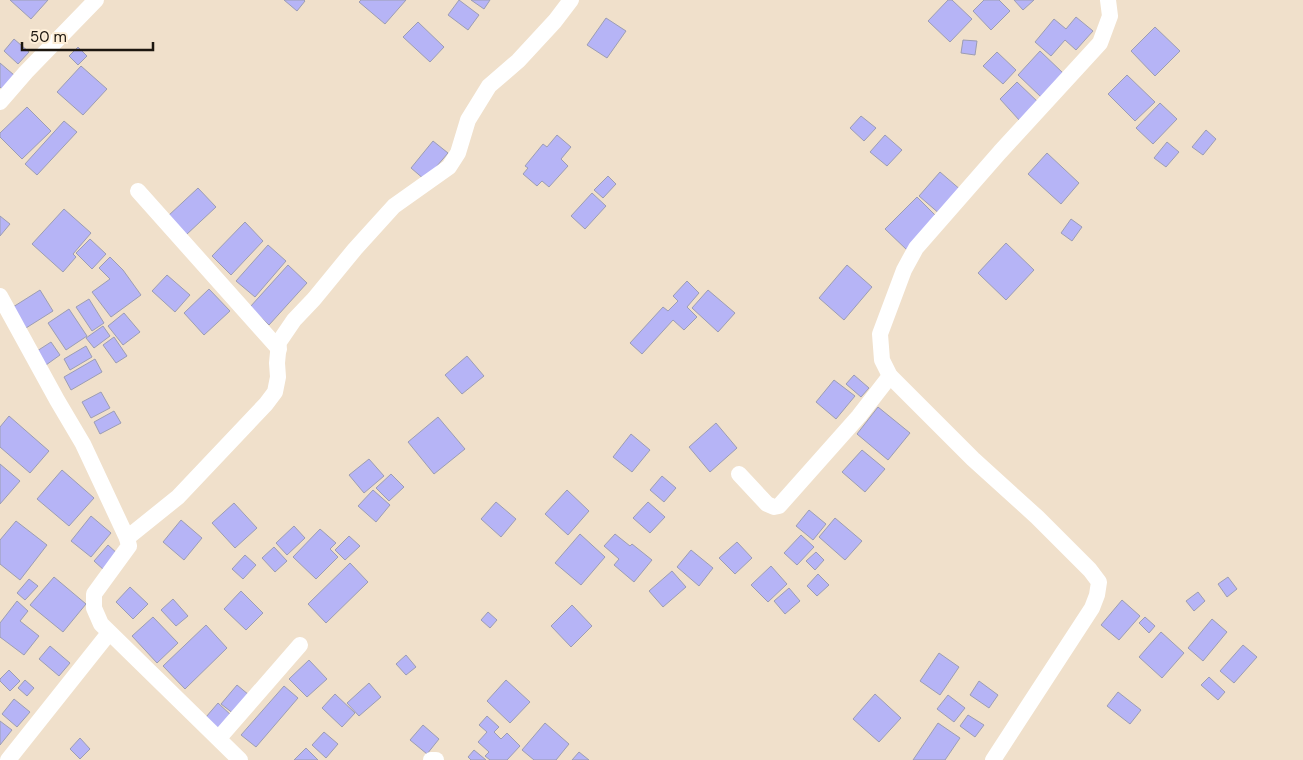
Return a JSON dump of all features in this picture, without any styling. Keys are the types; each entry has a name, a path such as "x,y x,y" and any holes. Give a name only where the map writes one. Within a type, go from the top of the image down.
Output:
{"street":[{"path":"0,102 26,72 96,0"},
{"path":"127,538 178,497 266,404 275,392 278,377 279,342 294,320 394,206 449,167 458,153 468,120 489,86 518,61 555,21 571,0"},
{"path":"993,760 1092,608 1099,582 1090,570 890,376 882,360 880,334 904,270 916,248 1006,145 1100,43 1110,16 1108,0"},
{"path":"138,191 278,348"},
{"path":"0,296 57,400 84,444 127,538 129,546 94,594 94,608 101,624 240,760"},
{"path":"739,474 767,504 774,507 779,506 858,416 890,376"},
{"path":"8,760 109,633"},
{"path":"219,738 300,645"},
{"path":"431,760 436,760"}],"building":[{"path":"10,0 48,0 31,19"},
{"path":"284,0 304,0 305,1 297,11"},
{"path":"361,0 406,0 385,24 359,2"},
{"path":"459,0 479,15 468,30 448,15"},
{"path":"471,0 490,0 484,9"},
{"path":"948,0 952,0 972,19 950,42 928,21"},
{"path":"984,0 999,0 1010,11 991,30 973,11"},
{"path":"1014,0 1034,0 1023,10"},
{"path":"1076,17 1093,31 1076,50 1065,40 1051,56 1035,42 1054,19 1066,29"},
{"path":"606,18 626,31 607,58 587,45"},
{"path":"418,22 444,47 430,62 403,37"},
{"path":"1155,27 1180,51 1155,76 1131,51"},
{"path":"14,39 29,52 18,64 4,51"},
{"path":"963,40 977,41 975,55 961,53"},
{"path":"78,47 87,56 78,65 69,56"},
{"path":"1040,51 1063,73 1041,97 1018,75"},
{"path":"997,52 1016,70 1003,84 983,66"},
{"path":"0,63 14,75 2,89 0,87"},
{"path":"81,66 107,89 83,115 57,92"},
{"path":"1127,75 1155,102 1135,121 1108,94"},
{"path":"1017,82 1039,103 1020,121 1000,99"},
{"path":"1160,103 1177,119 1153,144 1136,128"},
{"path":"27,107 51,131 22,159 0,137 0,133"},
{"path":"861,116 876,128 864,141 850,128"},
{"path":"64,121 77,132 37,175 25,164"},
{"path":"1206,130 1216,139 1203,155 1192,147"},
{"path":"557,135 571,147 561,159 568,166 549,187 542,181 537,186 523,174 528,168 525,166 543,144 547,147"},
{"path":"885,135 902,150 887,166 870,152"},
{"path":"433,141 448,153 425,180 411,168"},
{"path":"1167,142 1179,152 1166,167 1154,158"},
{"path":"1047,153 1079,183 1061,204 1028,174"},
{"path":"940,172 962,191 941,215 919,196"},
{"path":"608,176 616,184 603,198 594,190"},
{"path":"198,188 216,207 186,235 168,216"},
{"path":"592,193 606,206 585,229 571,216"},
{"path":"917,197 939,219 908,251 885,229"},
{"path":"64,209 91,233 73,254 76,257 63,272 32,244"},
{"path":"0,216 10,224 0,236"},
{"path":"1071,219 1082,227 1072,241 1061,233"},
{"path":"245,222 263,241 231,275 212,256"},
{"path":"90,239 106,254 92,269 76,253"},
{"path":"1006,243 1034,270 1006,300 978,273"},
{"path":"268,245 286,261 255,297 236,281"},
{"path":"110,257 123,270 141,295 111,317 92,292 110,279 99,268"},
{"path":"288,265 307,283 269,325 250,307"},
{"path":"847,265 872,287 844,320 819,298"},
{"path":"167,275 190,295 175,312 152,291"},
{"path":"687,281 699,293 687,307 697,317 684,330 673,320 642,354 630,343 663,307 668,311 678,301 673,296"},
{"path":"209,289 230,311 204,335 184,313"},
{"path":"40,290 53,311 26,328 13,307"},
{"path":"708,290 735,313 718,332 692,308"},
{"path":"89,299 104,323 92,331 76,307"},
{"path":"69,309 87,336 66,350 48,323"},
{"path":"124,313 140,332 123,345 108,326"},
{"path":"103,326 110,336 94,348 86,338"},
{"path":"114,337 127,356 116,363 103,345"},
{"path":"51,342 60,355 46,365 37,351"},
{"path":"86,346 92,357 70,370 64,359"},
{"path":"467,356 484,376 462,394 445,375"},
{"path":"95,359 102,372 71,390 64,377"},
{"path":"854,375 869,388 861,397 846,384"},
{"path":"834,380 855,396 836,419 816,402"},
{"path":"101,392 110,408 91,418 82,402"},
{"path":"878,407 910,433 888,460 857,434"},
{"path":"114,411 121,423 100,434 94,422"},
{"path":"9,416 49,451 30,473 0,447 0,427"},
{"path":"438,417 465,449 434,474 408,442"},
{"path":"716,423 737,448 710,472 689,447"},
{"path":"631,434 650,450 632,472 613,457"},
{"path":"862,450 885,469 865,492 842,472"},
{"path":"369,459 384,476 364,493 349,475"},
{"path":"0,464 20,481 0,504"},
{"path":"62,470 94,498 69,526 37,499"},
{"path":"391,474 404,487 389,501 376,488"},
{"path":"662,476 676,488 664,502 650,490"},
{"path":"373,490 390,505 376,522 358,506"},
{"path":"567,490 589,511 568,535 545,514"},
{"path":"496,502 516,519 501,537 481,519"},
{"path":"648,502 665,517 650,533 633,518"},
{"path":"234,503 257,528 235,548 212,523"},
{"path":"809,510 826,524 813,540 796,526"},
{"path":"91,516 111,533 91,557 71,541"},
{"path":"835,518 862,541 845,560 819,537"},
{"path":"181,520 202,538 184,560 163,542"},
{"path":"16,521 47,545 20,580 0,564 0,540"},
{"path":"294,526 305,538 287,555 276,543"},
{"path":"320,529 336,543 330,549 338,557 316,579 293,557"},
{"path":"580,534 605,557 581,585 555,563"},
{"path":"615,534 630,546 632,544 652,560 634,582 614,565 619,559 604,546"},
{"path":"801,535 814,547 797,565 784,553"},
{"path":"349,536 360,546 345,560 335,550"},
{"path":"737,542 752,558 735,574 719,558"},
{"path":"108,545 119,555 105,571 94,561"},
{"path":"274,547 287,561 275,572 262,558"},
{"path":"691,550 713,568 699,586 677,567"},
{"path":"816,552 824,560 815,570 806,561"},
{"path":"245,555 256,565 243,579 232,569"},
{"path":"350,563 368,582 326,623 308,604"},
{"path":"771,566 787,584 768,602 751,585"},
{"path":"672,571 686,587 663,607 649,591"},
{"path":"818,574 829,585 817,596 807,586"},
{"path":"54,577 86,604 63,632 30,605"},
{"path":"1228,577 1237,589 1227,597 1218,584"},
{"path":"29,579 38,586 25,600 17,593"},
{"path":"130,587 148,604 133,619 116,602"},
{"path":"789,588 800,601 785,614 774,601"},
{"path":"241,591 263,613 246,630 224,609"},
{"path":"1198,592 1205,601 1194,611 1186,601"},
{"path":"173,599 188,616 176,626 161,610"},
{"path":"1122,600 1140,616 1119,640 1101,625"},
{"path":"17,601 28,611 20,621 39,636 24,655 0,637 0,623"},
{"path":"572,605 592,626 571,647 551,626"},
{"path":"488,612 497,620 490,628 481,620"},
{"path":"153,617 178,643 157,663 132,636"},
{"path":"1145,617 1155,626 1149,633 1139,623"},
{"path":"1212,619 1227,632 1203,661 1188,648"},
{"path":"206,625 227,648 185,689 163,666"},
{"path":"1161,632 1184,653 1162,678 1139,657"},
{"path":"1243,645 1257,657 1234,683 1220,671"},
{"path":"50,646 70,663 59,676 39,659"},
{"path":"939,653 959,667 940,695 920,681"},
{"path":"406,655 416,667 406,675 396,664"},
{"path":"309,660 327,679 307,697 289,679"},
{"path":"9,670 20,681 10,691 0,681"},
{"path":"1209,677 1225,692 1218,700 1201,685"},
{"path":"25,680 34,688 27,696 18,688"},
{"path":"506,680 530,702 510,723 487,701"},
{"path":"979,681 998,695 989,708 970,695"},
{"path":"369,683 381,697 359,716 347,703"},
{"path":"237,685 249,695 234,714 221,704"},
{"path":"284,686 298,698 256,747 241,735"},
{"path":"1118,692 1141,710 1130,724 1107,706"},
{"path":"335,694 355,713 342,727 322,708"},
{"path":"875,694 901,718 879,742 853,719"},
{"path":"948,695 965,708 954,722 937,709"},
{"path":"14,699 30,712 17,727 2,714"},
{"path":"218,703 232,716 219,729 206,717"},
{"path":"968,715 984,725 975,737 960,726"},
{"path":"487,716 499,727 494,732 501,739 507,733 520,746 507,760 490,760 485,756 489,752 478,742 487,732 479,725"},
{"path":"0,721 12,730 0,745"},
{"path":"545,723 569,744 556,760 534,760 522,750"},
{"path":"938,723 960,738 945,760 913,760"},
{"path":"423,725 439,739 427,754 410,740"},
{"path":"324,732 338,744 326,758 312,745"},
{"path":"80,738 90,749 80,759 70,749"},
{"path":"306,748 318,760 294,760"},
{"path":"474,750 486,760 471,760 468,757"},
{"path":"579,752 589,760 572,760"}]}
